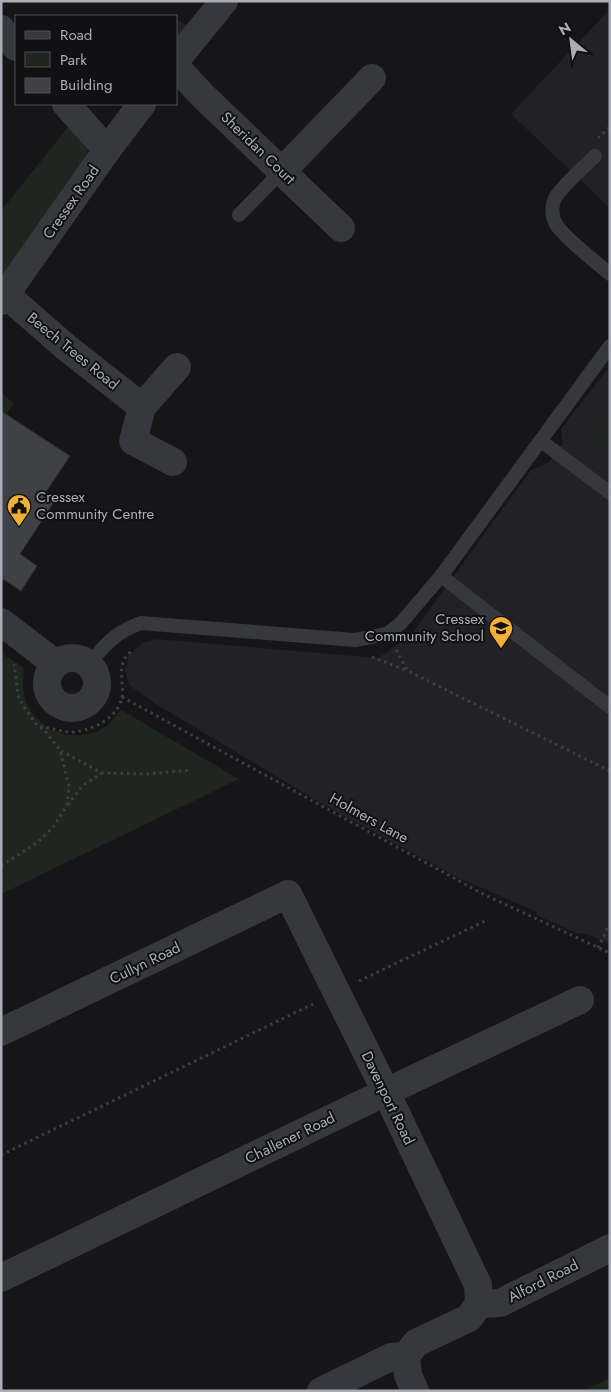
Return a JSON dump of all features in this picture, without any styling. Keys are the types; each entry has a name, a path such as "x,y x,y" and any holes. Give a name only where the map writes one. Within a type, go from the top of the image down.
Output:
{"street":[{"path":"178,58 224,1"},
{"path":"1,30 15,46"},
{"name":"Sheridan Court","path":"178,69 203,96 341,228"},
{"path":"282,171 372,78"},
{"path":"67,105 107,150"},
{"name":"Cressex Road","path":"3,298 107,150 141,105"},
{"name":"Beech Trees Road","path":"3,298 142,407"},
{"path":"173,462 134,441 142,407 177,367"},
{"path":"1,622 56,664"},
{"path":"70,658 78,659 88,665 95,675 97,683 91,699 76,707 68,708 60,705 54,700 47,685 47,678 56,664 70,658"},
{"name":"Davenport Road","path":"288,894 386,1092 478,1285 479,1304"},
{"name":"Cullyn Road","path":"1,1032 288,894"},
{"name":"Challener Road","path":"1,1278 580,1000"},
{"name":"Alford Road","path":"479,1304 500,1303 610,1248"},
{"path":"416,1391 408,1375 406,1356 416,1343 469,1318 479,1304"},
{"path":"321,1391 390,1357 406,1356"}],"lane":[{"path":"594,156 556,195 553,203 553,212 556,224 564,233 610,274"},
{"path":"239,215 282,171"},
{"path":"88,665 113,636 141,623 355,640 387,634 402,624 441,576 610,346"},
{"path":"541,441 610,493"},
{"path":"441,576 610,707"}],"path":[{"path":"387,634 408,671 610,771"},
{"path":"25,641 13,658 18,694 22,706 60,750 102,772 148,774 191,770"},
{"path":"40,727 50,727 69,732 88,730 99,725 110,716 122,697 122,666 125,657 132,651"},
{"name":"Holmers Lane","path":"122,697 485,895 610,953"},
{"path":"60,750 69,786 67,806"},
{"path":"1,866 38,842 54,826 82,786 102,772"},
{"path":"1,1155 484,921"},
{"path":"598,948 610,923"}],"shaded area":[{"path":"610,9 610,208 511,114"},
{"name":"Cressex Community School","path":"610,366 610,944 584,933 579,934 536,915 537,912 457,877 321,803 156,704 129,685 125,671 129,655 143,643 156,639 378,658 410,636 531,470 548,463 563,444 561,429"}],"green space":[{"path":"178,20 189,27 178,41"},
{"path":"73,121 86,141 85,165 5,274 1,273 1,211"},
{"path":"1,393 14,403 1,422"},
{"path":"610,413 610,452 591,437"},
{"path":"1,653 24,668 23,692 28,707 44,725 55,731 78,736 90,734 105,727 121,710 239,779 1,894"},
{"path":"610,1378 610,1391 583,1391"}],"building":[{"name":"Cressex Community Centre","path":"1,411 70,456 45,493 55,500 20,554 37,566 21,591 3,579 1,582"}],"place":[{"name":"Cressex Community Centre","path":"19,527"},
{"name":"Cressex Community School","path":"501,649"}]}
